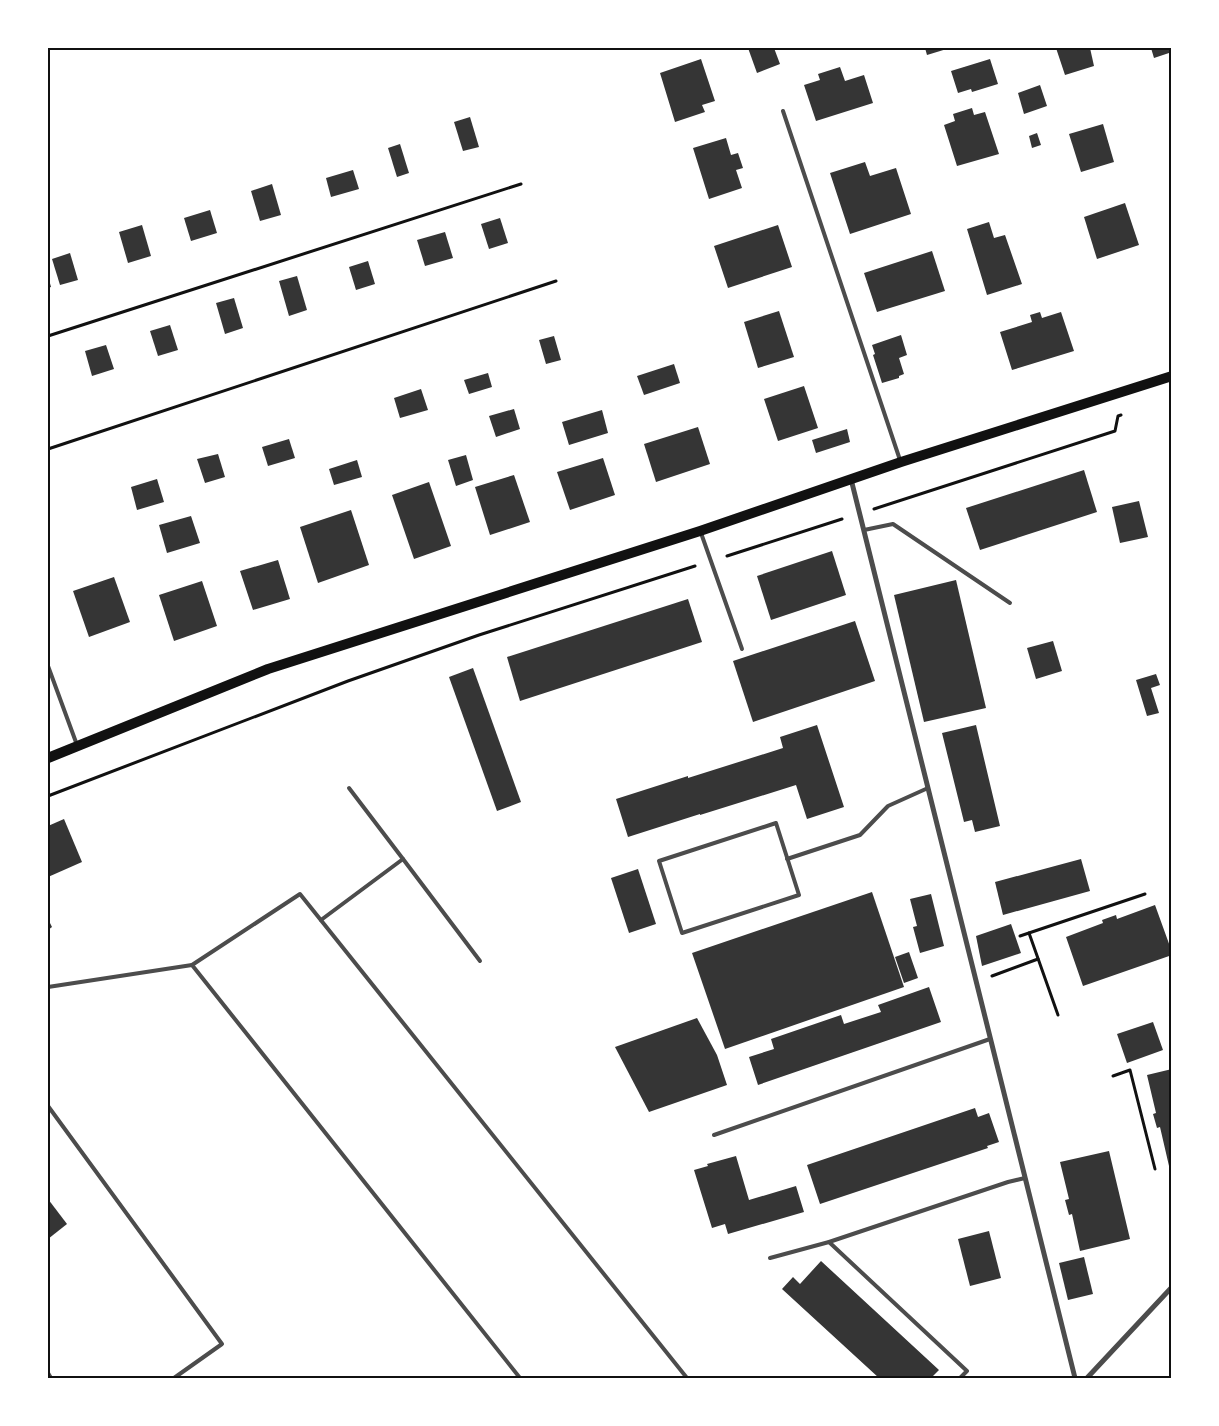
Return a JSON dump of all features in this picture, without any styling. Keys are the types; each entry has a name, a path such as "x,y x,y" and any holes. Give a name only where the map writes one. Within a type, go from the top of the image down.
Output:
{"main road":[{"path":"48,758 268,669 700,531 901,462 1172,376"}],"street":[{"path":"851,480 1075,1378"},
{"path":"1087,1378 1172,1287"}],"lane":[{"path":"783,111 901,462"},
{"path":"864,530 893,524 1010,603"},
{"path":"700,531 742,649"},
{"path":"48,666 77,745"},
{"path":"349,788 480,961"},
{"path":"787,859 860,836 888,806 928,788"},
{"path":"776,823 787,859 799,895 682,933 659,861 776,823"},
{"path":"321,920 403,859"},
{"path":"48,988 192,965 300,894 688,1378"},
{"path":"192,965 520,1378"},
{"path":"714,1135 990,1039"},
{"path":"48,1106 222,1344 174,1378"},
{"path":"770,1258 829,1242 1025,1178"},
{"path":"829,1242 967,1371 960,1378"},
{"path":"48,1373 51,1378"}],"path":[{"path":"48,336 521,184"},
{"path":"48,449 556,281"},
{"path":"48,796 348,681 479,636 1115,431 1118,416 1127,413"},
{"path":"1020,936 1146,894"},
{"path":"1030,933 1058,1015"},
{"path":"976,981 1038,960"},
{"path":"1113,1076 1130,1070 1155,1168"}],"building":[{"path":"748,48 774,48 780,64 757,73"},
{"path":"925,48 950,48 927,55"},
{"path":"1056,48 1090,48 1094,66 1065,75"},
{"path":"1151,48 1172,48 1172,52 1154,58"},
{"path":"701,59 715,101 702,105 705,112 675,122 660,73"},
{"path":"990,59 998,84 972,92 971,89 958,93 951,71"},
{"path":"840,67 845,81 864,75 873,103 816,121 804,85 820,80 818,74"},
{"path":"1040,85 1047,106 1024,114 1018,93"},
{"path":"972,108 974,115 985,112 999,154 957,166 944,125 955,121 953,114"},
{"path":"470,117 479,147 463,151 454,122"},
{"path":"1103,124 1114,162 1081,172 1069,134"},
{"path":"1037,133 1041,145 1032,148 1029,136"},
{"path":"726,138 731,155 738,153 743,168 736,170 742,188 709,199 693,148"},
{"path":"400,144 409,173 397,177 388,148"},
{"path":"865,162 870,176 896,168 911,214 850,234 830,173"},
{"path":"353,170 359,189 331,197 326,178"},
{"path":"272,184 281,215 260,221 251,191"},
{"path":"1125,203 1139,245 1097,259 1084,217"},
{"path":"210,210 217,233 191,241 184,218"},
{"path":"500,218 508,243 489,249 481,224"},
{"path":"989,222 994,238 1005,235 1022,284 987,295 967,229"},
{"path":"142,225 151,256 128,263 119,232"},
{"path":"778,225 792,267 728,288 714,246"},
{"path":"445,232 453,258 425,266 417,240"},
{"path":"932,251 945,291 877,312 864,273"},
{"path":"70,253 78,280 60,285 52,259"},
{"path":"368,261 375,284 356,290 349,267"},
{"path":"48,276 51,287 48,288"},
{"path":"297,276 307,310 289,316 279,281"},
{"path":"234,298 243,328 225,334 216,303"},
{"path":"779,311 794,357 758,368 744,322"},
{"path":"1040,312 1042,318 1061,312 1074,351 1012,370 1000,332 1032,322 1030,315"},
{"path":"170,325 178,350 158,356 150,331"},
{"path":"901,335 907,355 899,358 904,374 899,376 899,378 882,383 873,355 875,354 872,345"},
{"path":"554,336 561,360 546,364 539,340"},
{"path":"106,345 114,369 92,376 85,351"},
{"path":"674,364 680,383 644,395 637,376"},
{"path":"488,373 492,387 469,394 464,380"},
{"path":"804,386 818,428 778,441 764,399"},
{"path":"421,389 428,410 400,418 394,398"},
{"path":"514,409 520,429 496,437 489,416"},
{"path":"602,410 608,433 569,445 562,422"},
{"path":"698,427 710,464 656,482 644,444"},
{"path":"847,429 850,442 816,453 812,440"},
{"path":"289,439 295,458 268,466 262,447"},
{"path":"218,454 225,477 205,483 197,459"},
{"path":"466,455 473,480 456,486 448,460"},
{"path":"603,458 615,495 570,510 557,472"},
{"path":"357,460 362,477 334,485 329,469"},
{"path":"1084,470 1097,512 980,550 966,508"},
{"path":"514,475 530,522 490,535 475,487"},
{"path":"157,479 164,502 137,510 131,487"},
{"path":"429,482 451,546 414,559 392,495"},
{"path":"1139,501 1148,537 1120,543 1112,507"},
{"path":"351,510 369,565 318,583 300,527"},
{"path":"191,516 200,543 167,553 159,525"},
{"path":"832,551 846,595 771,620 757,576"},
{"path":"278,560 290,599 253,610 240,571"},
{"path":"114,577 130,622 89,637 73,591"},
{"path":"956,580 986,708 924,722 894,595"},
{"path":"202,581 217,626 174,641 159,595"},
{"path":"688,599 702,642 520,701 507,657"},
{"path":"855,621 875,681 753,722 733,661"},
{"path":"1053,641 1062,671 1036,679 1027,648"},
{"path":"473,668 521,802 497,811 449,677"},
{"path":"1156,674 1160,685 1151,688 1159,713 1147,716 1136,680"},
{"path":"817,725 844,807 807,819 796,785 628,837 616,799 783,748 780,737"},
{"path":"976,725 1000,826 975,832 972,820 964,822 942,733"},
{"path":"64,819 82,862 48,877 48,826"},
{"path":"1081,859 1090,891 1003,915 995,882"},
{"path":"638,869 656,924 629,933 611,878"},
{"path":"872,892 904,987 725,1049 692,953"},
{"path":"931,894 944,946 920,953 913,927 917,926 910,899"},
{"path":"1155,905 1172,955 1083,986 1066,937 1103,923 1102,920 1116,915 1117,919"},
{"path":"48,919 52,927 48,930"},
{"path":"1011,924 1021,953 982,966 976,936"},
{"path":"909,952 918,978 904,983 895,957"},
{"path":"929,987 941,1022 758,1085 749,1057 774,1049 771,1039 841,1015 844,1024 881,1012 878,1005"},
{"path":"697,1018 717,1055 727,1085 649,1112 615,1047"},
{"path":"1153,1022 1163,1050 1127,1063 1117,1034"},
{"path":"1172,1069 1172,1166 1169,1166 1160,1127 1157,1128 1153,1114 1156,1113 1147,1075"},
{"path":"975,1108 978,1117 989,1113 999,1142 987,1146 988,1148 820,1204 807,1165"},
{"path":"1109,1151 1130,1239 1080,1251 1072,1214 1069,1215 1065,1200 1069,1199 1060,1162"},
{"path":"736,1156 749,1200 796,1186 804,1212 728,1234 725,1224 712,1228 694,1170 708,1166 707,1164"},
{"path":"48,1199 67,1224 48,1239"},
{"path":"989,1231 1001,1278 970,1286 958,1239"},
{"path":"1084,1257 1093,1294 1068,1300 1059,1263"},
{"path":"821,1261 939,1370 931,1378 879,1378 782,1289 793,1277 800,1284"}]}
